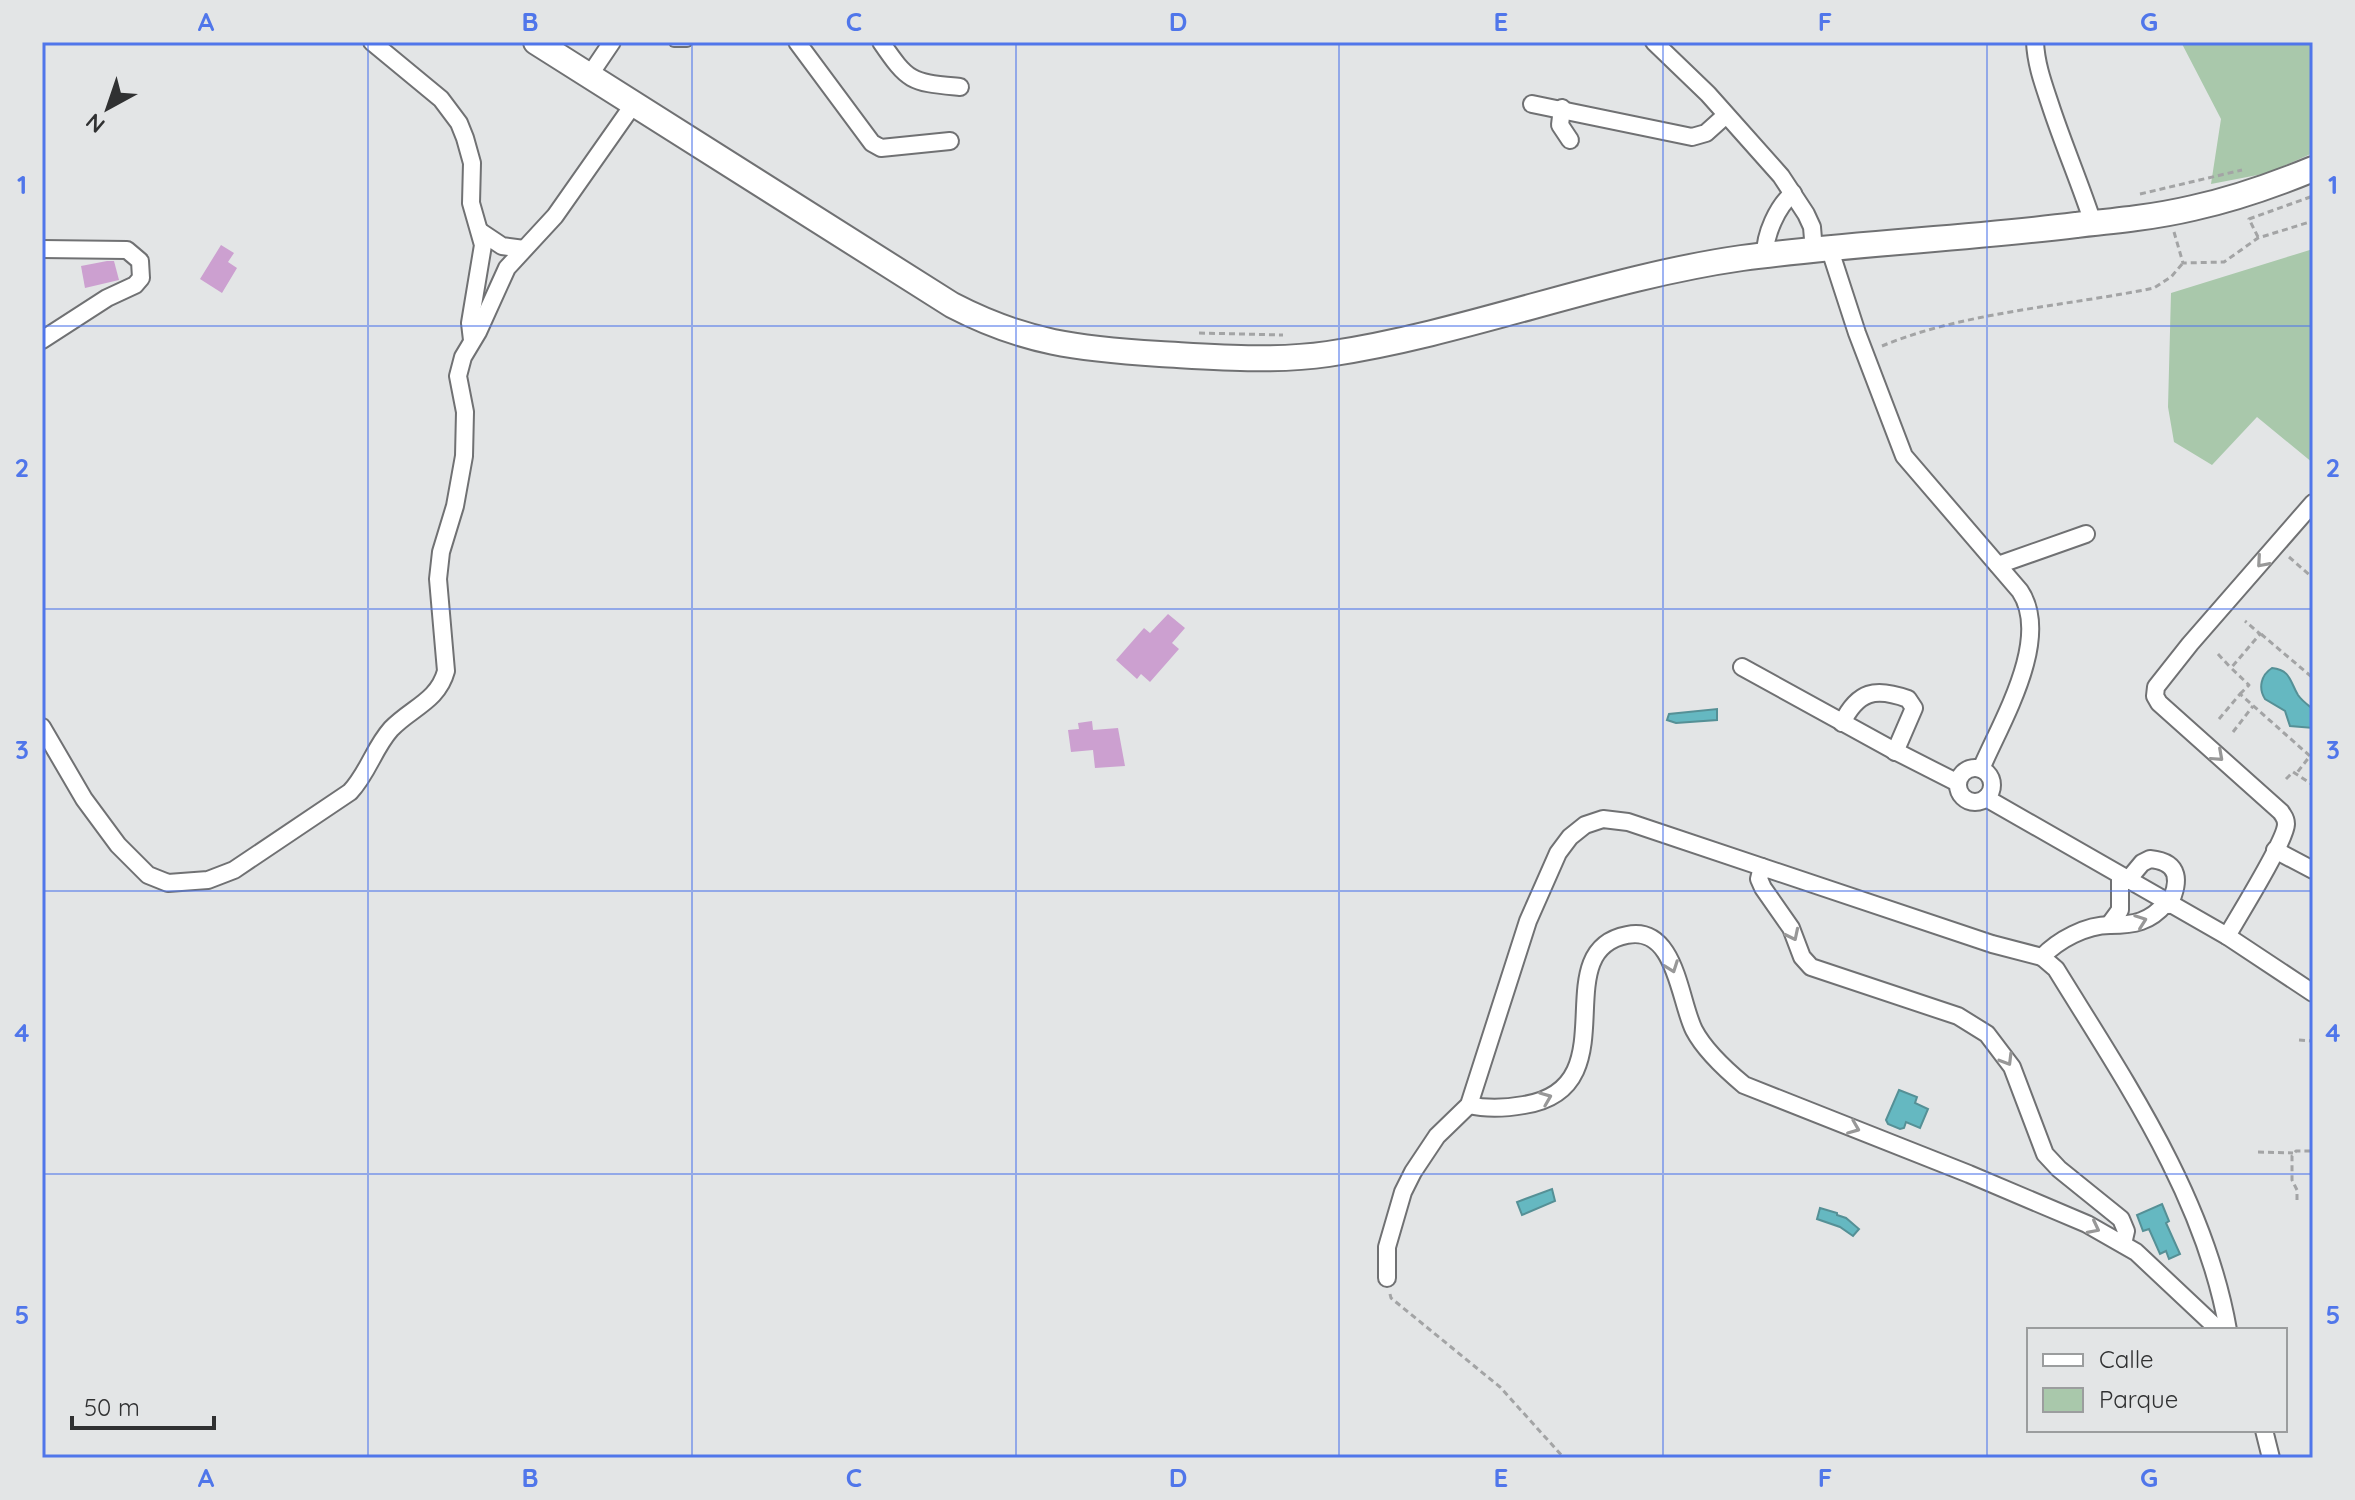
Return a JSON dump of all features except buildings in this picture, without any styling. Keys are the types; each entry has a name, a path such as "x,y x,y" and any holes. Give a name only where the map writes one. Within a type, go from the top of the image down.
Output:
{"main road":[{"path":"536,42 952,305 1008,331 1088,349 1264,357 1325,354 1415,336 1690,266 1765,255 2168,213 2229,198 2313,169"}],"street":[{"path":"372,42 433,92 459,123 470,153 471,203 484,253 475,286 470,323 472,340"},
{"path":"589,76 612,42"},
{"path":"881,42 909,77 960,87"},
{"path":"1654,42 1767,158 1793,193 1822,250 1904,456 2028,602 2032,640 1981,769"},
{"path":"2035,42 2041,77 2093,223"},
{"path":"799,43 867,138 876,146 950,141"},
{"path":"1532,104 1692,137 1706,133 1726,115"},
{"path":"42,727 84,799 118,845 148,875 168,883 208,880 234,870 350,792 366,772 383,739 401,720 430,699 443,682 446,671 438,592 439,563 463,465 465,412 458,376 463,357 483,322 507,268 555,216 633,105"},
{"path":"1562,108 1560,125 1570,140"},
{"path":"1765,255 1769,232 1781,206 1793,193"},
{"path":"481,232 502,246 524,249"},
{"path":"42,249 127,250 142,265 141,278 135,285 107,298 42,340"},
{"path":"2227,936 2275,850 2286,826 2284,816 2159,703 2155,692 2157,683 2165,673 2313,503"},
{"path":"1998,565 2086,534"},
{"path":"1742,667 1895,752 1958,783"},
{"path":"1842,723 1854,702 1870,694 1908,699 1913,704 1912,716 1895,752"},
{"path":"1981,769 1988,774 1991,791 1980,801 1967,800 1958,790 1958,783 1966,771 1981,769"},
{"path":"1986,798 2227,936 2313,993"},
{"path":"1387,1278 1387,1247 1403,1192 1437,1136 1469,1105 1528,921 1558,853 1576,830 1593,821 1613,819 1992,944 2042,957 2056,969 2151,1125 2206,1250 2228,1328"},
{"path":"2275,850 2313,870"},
{"path":"2042,957 2070,935 2109,925 2129,925 2152,917 2168,904 2178,885 2177,877 2166,864 2150,859 2124,879 2120,910 2109,925"},
{"path":"1762,867 1759,879 1763,888 1791,928 1804,960 1811,967 1958,1016 1994,1041 2012,1067 2045,1154 2121,1219 2126,1231 2123,1244"},
{"path":"1469,1105 1503,1107 1533,1104 1563,1090 1574,1076 1580,1059 1586,981 1595,958 1617,938 1641,935 1653,940 1667,953 1696,1033 1729,1073 1744,1085 2033,1201 2123,1244 2174,1286 2217,1328"},
{"path":"2264,1432 2271,1458"}],"lane":[{"path":"674,42 687,42"}],"path":[{"path":"2134,196 2251,168"},
{"path":"2258,238 2249,219 2313,196"},
{"path":"2168,213 2183,263"},
{"path":"1878,348 1902,337 1978,319 2154,288 2171,277 2183,263 2224,262 2258,238 2313,221"},
{"path":"1196,333 1286,335"},
{"path":"2284,552 2313,578"},
{"path":"2245,621 2313,678"},
{"path":"2231,668 2260,634"},
{"path":"2218,654 2249,685 2219,719"},
{"path":"2240,694 2312,756 2296,774"},
{"path":"2233,732 2254,705"},
{"path":"2286,779 2293,772 2313,785"},
{"path":"2299,1040 2313,1041"},
{"path":"2258,1152 2313,1151"},
{"path":"2293,1153 2292,1180 2297,1190 2297,1200"},
{"path":"1387,1278 1391,1298 1500,1387 1564,1458"}],"green space":[{"path":"2181,42 2313,42 2313,153 2268,173 2211,184 2221,119"},
{"path":"2313,249 2313,463 2257,417 2212,465 2174,442 2168,407 2171,293"}],"water":[{"path":"2272,668 2283,671 2289,677 2300,697 2313,709 2313,728 2290,726 2285,711 2265,699 2262,682"},
{"path":"1717,709 1717,720 1676,723 1667,720 1669,714"},
{"path":"1899,1090 1917,1097 1915,1103 1928,1109 1920,1128 1906,1122 1900,1129 1888,1124 1886,1120"},
{"path":"1552,1189 1555,1201 1522,1215 1517,1202"},
{"path":"2162,1204 2169,1221 2166,1223 2180,1254 2169,1259 2166,1251 2160,1254 2149,1229 2143,1231 2137,1215"},
{"path":"1820,1208 1837,1213 1859,1229 1853,1236 1840,1227 1817,1219"}]}
